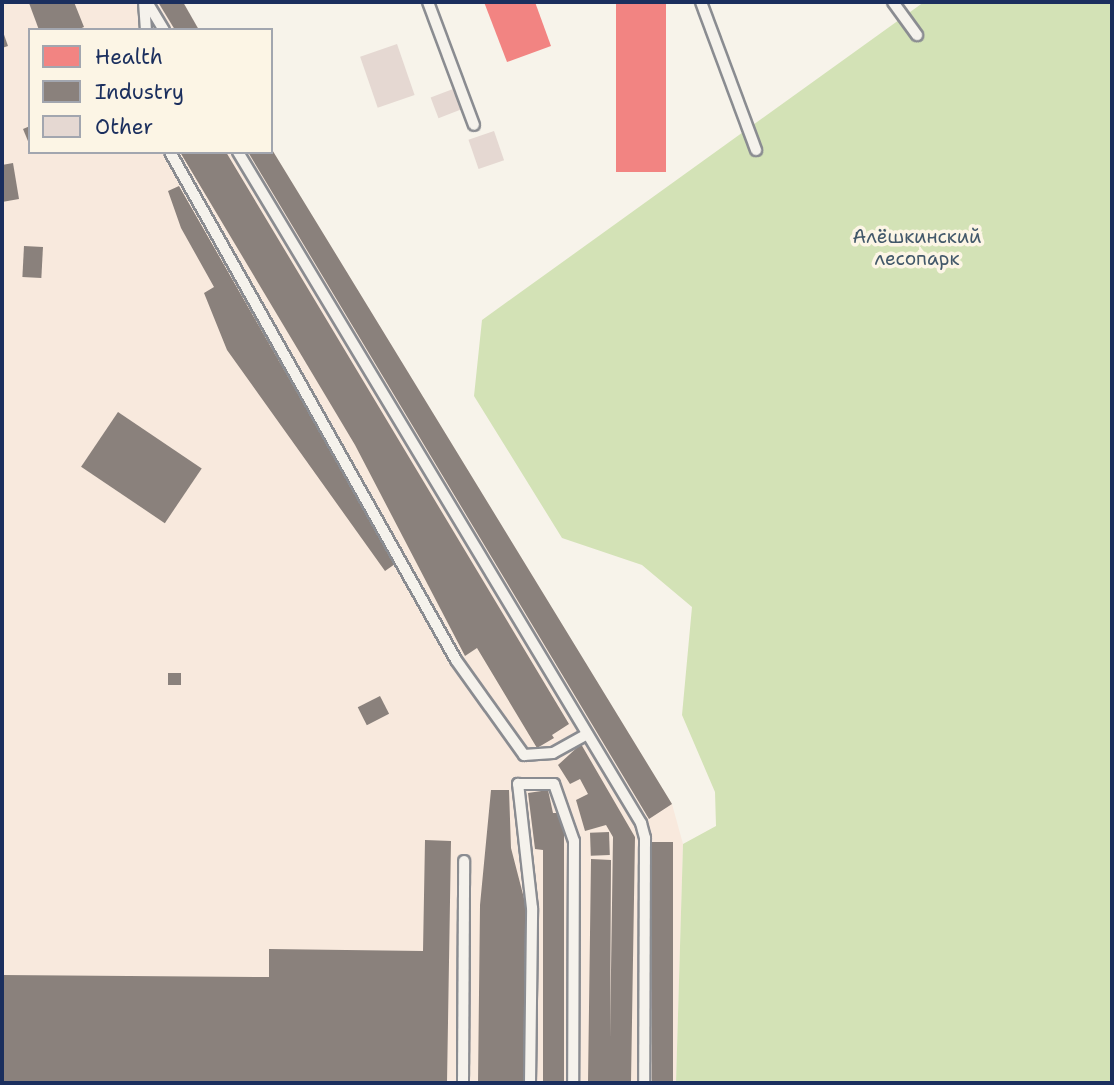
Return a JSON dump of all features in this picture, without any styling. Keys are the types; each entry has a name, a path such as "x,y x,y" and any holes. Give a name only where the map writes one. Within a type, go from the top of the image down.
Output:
{"lane":[{"path":"146,2 146,28"},
{"path":"146,2 163,28"},
{"path":"428,2 474,125"},
{"path":"702,2 756,150"},
{"path":"893,2 918,35"},
{"path":"171,154 456,660 524,755 553,753 587,734"},
{"path":"239,154 640,823 645,838 644,1083"},
{"path":"530,1083 532,908 518,784 554,785 574,841 573,1083"},
{"path":"463,1083 464,861"}],"shaded area":[{"path":"2,2 183,2 198,28 28,28 28,154 273,154 273,151 672,804 683,844 676,1083 2,1083"}],"green space":[{"name":"Алёшкинский лесопарк","path":"924,2 1112,2 1112,1083 676,1083 683,844 716,826 715,792 682,715 692,607 642,565 562,538 474,396 482,320"}],"building: Health":[{"path":"484,2 535,2 551,46 507,62"},
{"path":"616,2 666,2 666,172 616,172"}],"building: Industry":[{"path":"74,2 84,27 38,28 29,3"},
{"path":"158,2 183,2 198,28 174,28"},
{"path":"2,29 8,46 2,48"},
{"path":"28,127 28,141 23,129"},
{"path":"273,151 672,804 649,819 249,154 273,154"},
{"path":"181,154 227,154 569,724 552,735 554,738 537,748 477,648 465,656 355,445"},
{"path":"13,163 19,199 2,202 2,165"},
{"path":"179,186 395,564 385,571 227,350 204,293 214,287 181,228 168,191"},
{"path":"24,246 43,247 41,278 22,277"},
{"path":"118,412 202,468 165,523 81,467"},
{"path":"168,673 181,673 181,685 168,685"},
{"path":"380,696 389,714 367,725 358,707"},
{"path":"581,744 635,837 631,1083 588,1083 591,859 611,860 610,1039 613,837 606,825 585,831 576,800 588,794 580,779 570,784 558,765"},
{"path":"491,790 509,790 511,848 526,906 524,1083 478,1083 480,905"},
{"path":"548,790 553,813 561,813 564,831 564,1083 543,1083 543,850 535,849 528,793"},
{"path":"609,832 610,855 591,856 590,833"},
{"path":"425,840 451,841 447,1083 2,1083 2,975 269,977 269,949 423,951"},
{"path":"652,842 673,842 673,1083 652,1083"}],"building: Other":[{"path":"397,44 415,95 378,108 360,57"},
{"path":"453,89 461,110 438,118 431,98"},
{"path":"494,131 504,160 479,169 468,140"}]}
